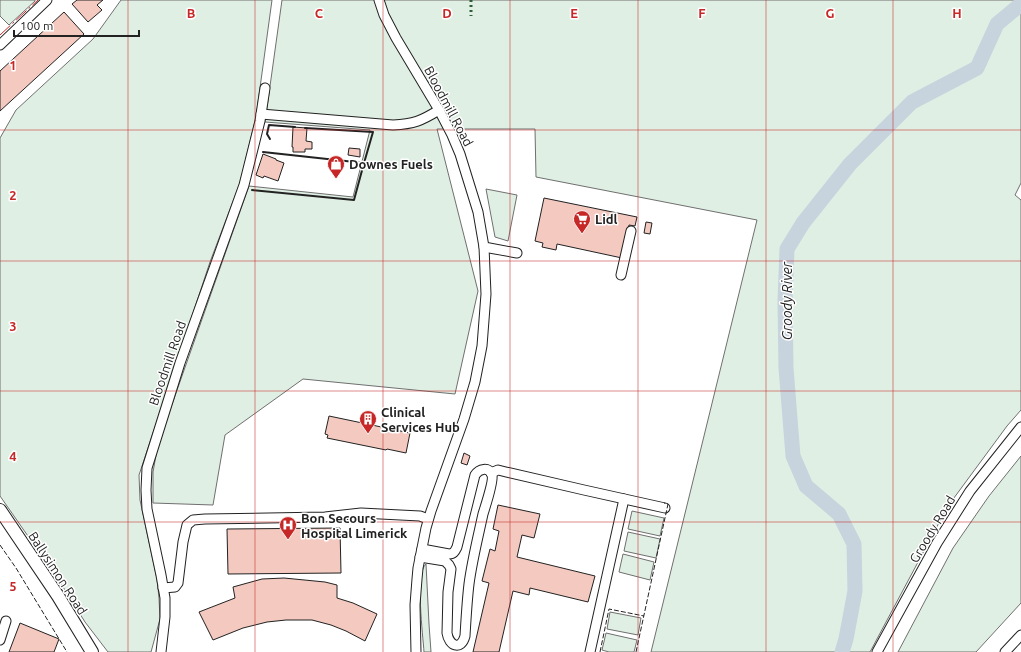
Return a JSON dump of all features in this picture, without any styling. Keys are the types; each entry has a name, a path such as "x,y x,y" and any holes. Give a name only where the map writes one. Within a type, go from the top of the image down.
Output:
{"main road":[{"name":"Ballysimon Road","path":"0,510 58,596 92,652"}],"street":[{"path":"0,45 47,0"},
{"name":"Bloodmill Road","path":"379,0 384,15 396,38 439,110 452,135 466,171 478,212 484,247 486,294 482,346 475,382 464,419 428,520 421,553 415,605 416,652"},
{"name":"Bloodmill Road","path":"161,652 166,616 163,588 147,509 147,468 180,363 244,186 261,114 265,88"},
{"path":"261,114 393,125 419,121 439,110"},
{"path":"621,275 630,231"},
{"path":"484,247 517,253"},
{"name":"Groody Road","path":"878,652 937,543 970,491 1021,427"},
{"path":"484,469 489,471 492,475 492,482 484,509 475,551 469,583 465,636 464,641 461,644 453,644 448,638 447,633 448,592 451,569 445,561 421,553 452,554 454,552 457,547 475,475 477,471 484,469"},
{"path":"491,473 498,470 624,500 665,508"},
{"path":"590,652 624,500"},
{"path":"163,588 175,587 178,583 183,542 187,526 193,520 221,518 325,517 360,513 420,516 428,520"},
{"path":"0,640 6,622"},
{"path":"1005,652 1021,635"}],"green space":[{"path":"0,0 35,1 9,25 0,16"},
{"path":"121,0 272,0 256,117 240,183 210,262 139,475 140,500 157,579 159,598 160,619 151,652 108,652 85,622 60,582 0,496 0,138 16,110 93,39"},
{"path":"282,0 1021,0 1021,183 1015,195 1021,200 1021,410 1007,426 948,506 870,652 651,652 757,220 536,177 535,129 437,129 478,291 455,394 303,379 225,435 213,505 153,503 153,472 158,444 249,186 353,197 370,130 265,122"},
{"path":"486,189 517,195 508,241 495,237"},
{"path":"1021,456 1021,603 976,652 898,652 953,548 989,496"},
{"path":"632,511 664,518 660,536 628,529"},
{"path":"628,532 660,539 656,558 624,551"},
{"path":"623,554 654,562 650,580 619,572"},
{"path":"426,564 431,652 424,652 421,619 421,579"},
{"path":"610,612 641,618 638,635 607,629"},
{"path":"606,633 637,640 634,652 609,652 602,650"}],"building":[{"path":"77,0 103,0 97,5 102,10 88,22 72,4"},
{"path":"64,12 84,34 0,111 0,71"},
{"path":"293,127 307,128 306,141 312,142 312,149 305,149 305,152 293,152"},
{"path":"349,148 360,149 360,157 348,155"},
{"path":"263,154 284,163 278,181 256,175"},
{"name":"Lidl","path":"544,198 637,217 635,226 629,225 622,258 557,244 556,250 542,247 543,243 535,241"},
{"path":"646,222 652,223 650,234 644,233"},
{"name":"Clinical Services Hub","path":"329,416 410,433 406,453 327,438 328,435 325,434"},
{"path":"464,453 470,456 467,465 461,463"},
{"path":"498,505 540,514 534,538 522,535 517,557 595,576 588,602 530,588 529,595 513,591 499,652 473,652 489,583 482,581 490,549 495,551 499,531 493,529"},
{"name":"Bon Secours Hospital Limerick","path":"340,528 341,573 228,574 227,529"},
{"name":"Bon Secours Hospital Limerick","path":"284,578 325,582 337,585 337,598 353,603 377,614 365,641 331,625 312,620 267,622 243,628 213,640 199,612 235,598 233,587 262,579"},
{"path":"20,623 59,639 54,652 9,652"}],"waterway":[{"name":"Groody River","path":"842,652 846,639 855,591 854,544 839,514 806,486 793,456 786,368 785,301 787,249 803,223 850,164 912,102 977,68 997,24 1021,4"}],"hedge":[{"path":"471,0 471,16"}],"fence":[{"path":"636,652 668,504 664,503"},
{"path":"0,545 16,568 67,652"},
{"path":"600,652 609,609 644,616"}],"wall":[{"path":"270,139 267,134 269,125 295,127"},
{"path":"263,152 364,163 373,132 305,128"},
{"path":"252,190 354,200 364,163"}],"power":[{"path":"0,35 38,0"}],"place":[{"name":"Downes Fuels","path":"336,179"},
{"name":"Lidl","path":"582,234"},
{"name":"Clinical Services Hub","path":"368,434"},
{"name":"Bon Secours Hospital Limerick","path":"288,540"}]}
